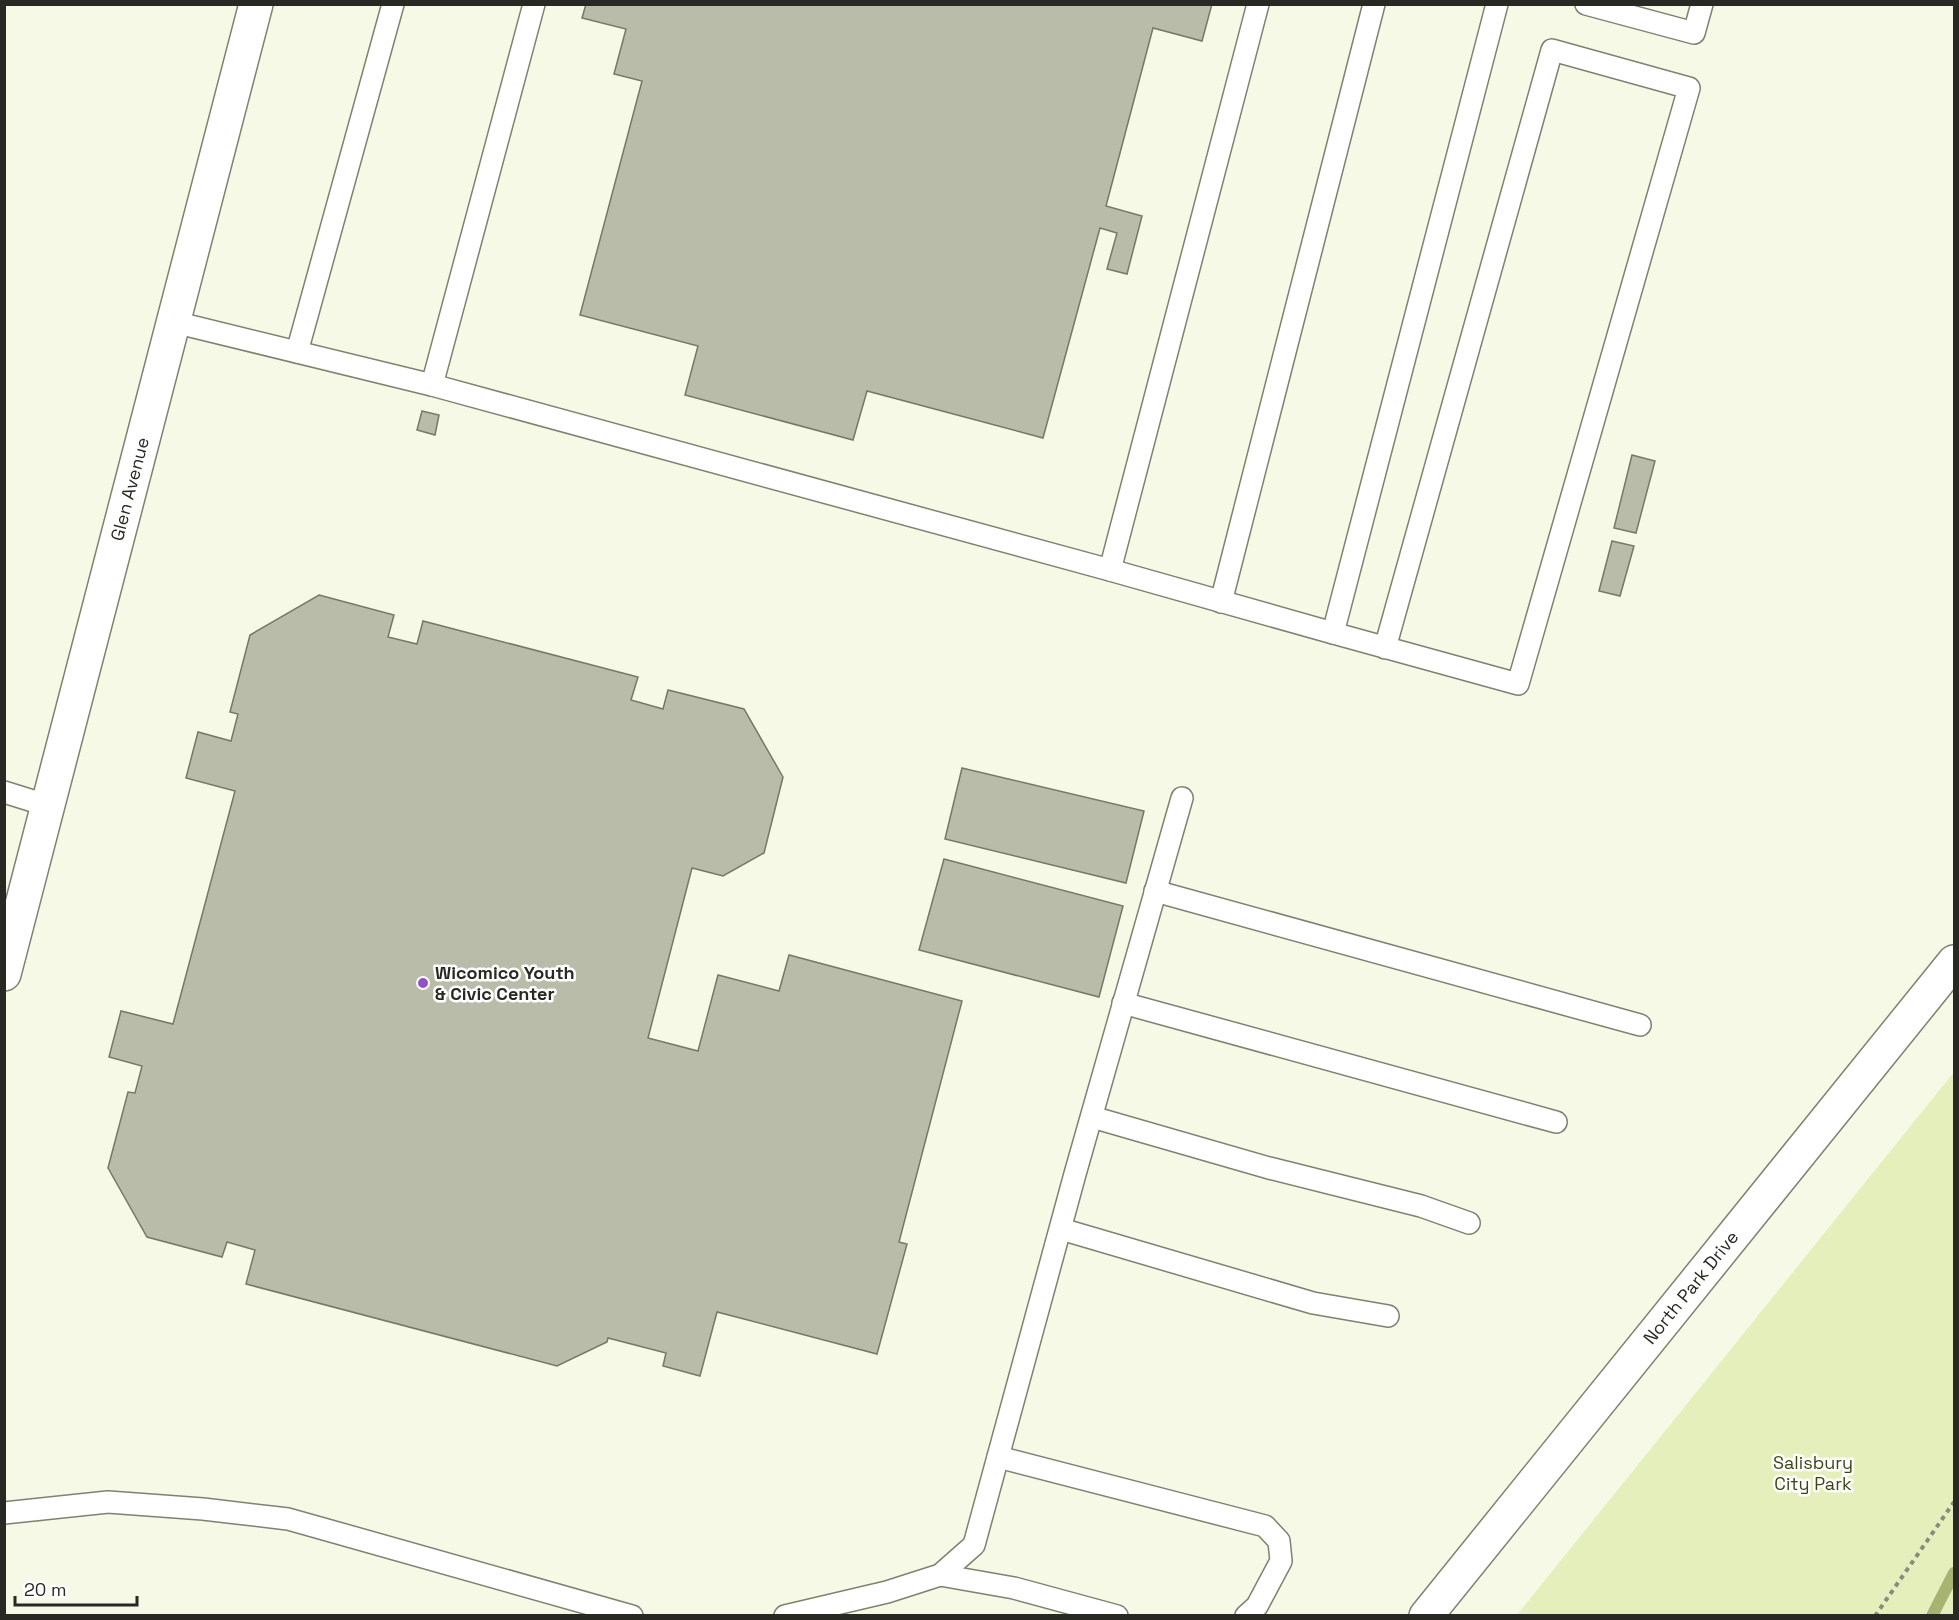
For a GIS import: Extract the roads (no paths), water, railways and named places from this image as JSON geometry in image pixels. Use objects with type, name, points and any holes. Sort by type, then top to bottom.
[{"type":"street","name":"Glen Avenue","points":[[4,974],[256,4]]},
{"type":"street","name":"North Park Drive","points":[[1426,1616],[1954,962]]},
{"type":"lane","points":[[297,352],[393,4]]},
{"type":"lane","points":[[432,385],[534,4]]},
{"type":"lane","points":[[1110,570],[1258,4]]},
{"type":"lane","points":[[1221,602],[1374,4]]},
{"type":"lane","points":[[1333,633],[1497,4]]},
{"type":"lane","points":[[1586,4],[1694,33],[1702,4]]},
{"type":"lane","points":[[174,322],[432,385],[1110,570],[1385,648],[1518,684],[1689,88],[1552,50],[1385,648]]},
{"type":"lane","points":[[4,792],[49,806]]},
{"type":"lane","points":[[786,1616],[887,1592],[940,1575],[974,1545],[1182,798]]},
{"type":"lane","points":[[1155,891],[1640,1025]]},
{"type":"lane","points":[[1123,1004],[1556,1122]]},
{"type":"lane","points":[[1092,1117],[1269,1168],[1421,1206],[1469,1223]]},
{"type":"lane","points":[[1061,1229],[1313,1303],[1388,1316]]},
{"type":"lane","points":[[998,1457],[1265,1526],[1279,1541],[1281,1561],[1257,1606],[1245,1616]]},
{"type":"lane","points":[[4,1513],[108,1502],[203,1509],[288,1519],[633,1616]]},
{"type":"lane","points":[[940,1575],[1014,1588],[1117,1616]]},
{"type":"waterway","points":[[1932,1616],[1954,1573]]},
{"type":"place","name":"Wicomico Youth & Civic Center","points":[[423,983]]},
{"type":"park label","name":"Salisbury City Park","points":[[1813,1473]]}]
